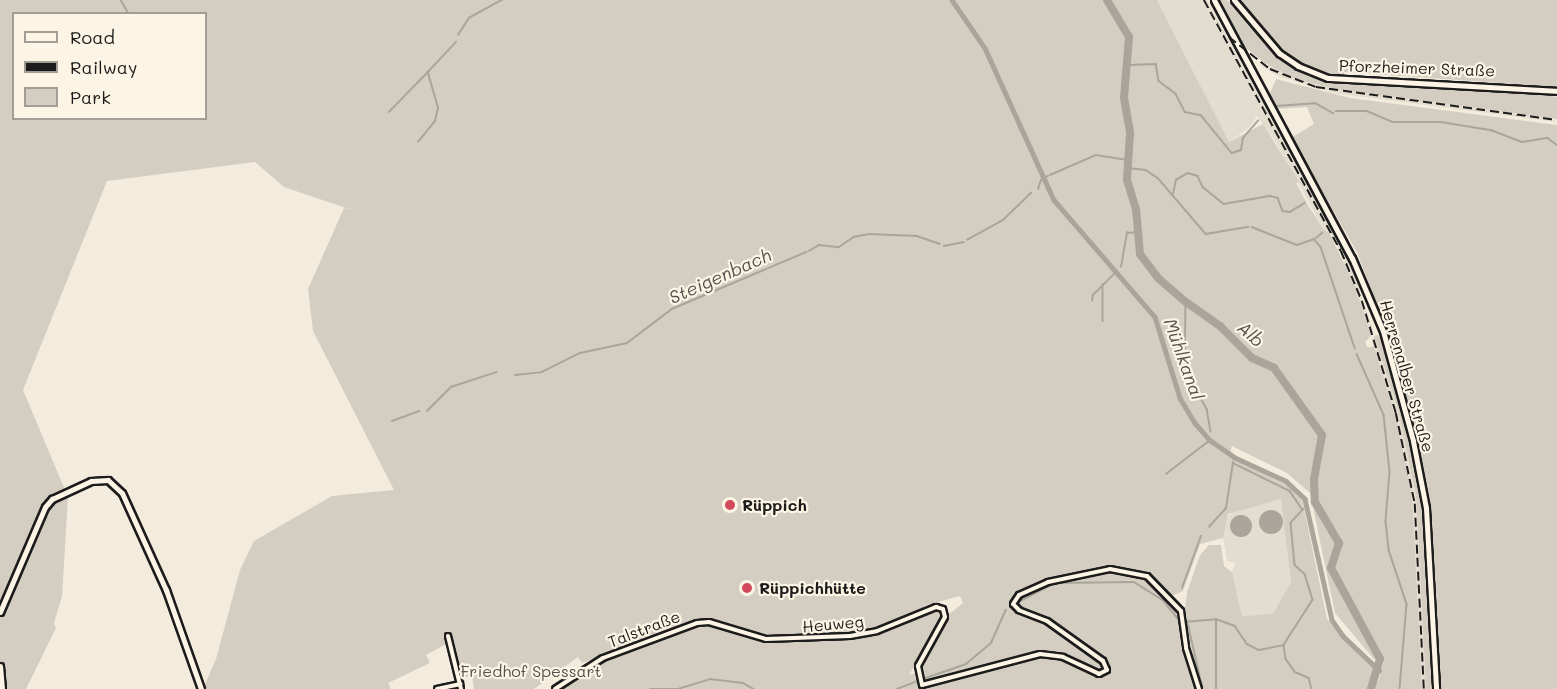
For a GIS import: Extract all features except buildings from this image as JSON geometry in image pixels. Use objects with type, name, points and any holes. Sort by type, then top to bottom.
[{"type":"main road","name":"Herrenalber Straße","points":[[1214,0],[1352,258],[1383,331],[1425,499],[1436,689]]},
{"type":"main road","name":"Pforzheimer Straße","points":[[1234,0],[1279,53],[1298,66],[1328,78],[1557,91]]},
{"type":"main road","points":[[0,612],[45,507],[83,485],[108,480],[122,493],[166,590],[201,689]]},
{"type":"main road","points":[[0,666],[2,689]]},
{"type":"street","name":"Heuweg","points":[[715,624],[766,639],[807,639],[877,631],[936,607],[945,614],[920,662],[919,680],[929,686],[995,663],[1040,654],[1063,657],[1099,674],[1105,673],[1104,661],[1047,621],[1018,610],[1013,604],[1019,595],[1063,578],[1110,569],[1139,572],[1173,601],[1183,617],[1198,689]]},
{"type":"street","name":"Talstraße","points":[[555,689],[603,658],[647,639],[697,623],[715,624]]},
{"type":"street","points":[[437,689],[460,686],[448,636]]},
{"type":"shaded area","points":[[1157,0],[1207,0],[1352,268],[1374,333],[1371,336],[1339,250],[1330,232],[1324,230],[1277,144],[1257,116],[1249,128],[1229,142]]},
{"type":"shaded area","points":[[1263,62],[1295,79],[1334,89],[1548,118],[1557,122],[1333,93],[1278,76],[1261,66]]},
{"type":"shaded area","points":[[1374,336],[1398,409],[1416,496],[1426,689],[1422,689],[1412,493],[1397,422],[1371,339]]},
{"type":"shaded area","points":[[1282,499],[1291,582],[1274,614],[1242,616],[1232,572],[1235,563],[1227,561],[1223,538],[1224,520],[1235,510]]},
{"type":"shaded area","points":[[1271,510],[1279,514],[1283,522],[1279,530],[1271,534],[1263,530],[1259,522],[1263,514]]},
{"type":"shaded area","points":[[1241,515],[1249,518],[1252,526],[1249,534],[1241,537],[1233,534],[1230,526],[1233,518]]},
{"type":"green space","name":"Friedhof Spessart","points":[[0,0],[1157,0],[1229,142],[1263,124],[1299,182],[1296,183],[1308,205],[1324,230],[1329,232],[1355,287],[1371,336],[1365,342],[1367,347],[1374,347],[1397,422],[1412,493],[1422,689],[1201,689],[1184,618],[1187,592],[1200,555],[1209,545],[1221,545],[1224,566],[1232,572],[1242,616],[1273,614],[1291,582],[1281,499],[1228,514],[1223,538],[1200,544],[1183,591],[1172,596],[1195,689],[560,689],[600,662],[693,620],[582,663],[578,657],[534,689],[474,689],[472,676],[462,678],[449,633],[446,635],[448,643],[426,655],[430,663],[388,683],[391,689],[203,689],[216,659],[240,570],[254,541],[332,496],[394,490],[313,331],[308,289],[344,208],[352,210],[284,187],[255,162],[107,181],[23,390],[68,497],[62,596],[54,623],[56,628],[26,689],[0,689]],"holes":[[[1232,446],[1287,473],[1310,493],[1335,613],[1374,659],[1384,661],[1378,682],[1375,669],[1327,619],[1302,499],[1289,486],[1229,456]],[[960,596],[963,603],[948,615],[920,672],[909,675],[943,619],[941,610],[928,611],[923,606]]]},
{"type":"green space","points":[[1220,0],[1227,0],[1281,60],[1308,76],[1339,84],[1537,94],[1557,97],[1557,119],[1334,89],[1295,79],[1263,62],[1245,47]]},
{"type":"green space","points":[[1241,0],[1557,0],[1557,87],[1344,72],[1344,77],[1319,72],[1293,59],[1272,41]]},
{"type":"green space","points":[[1276,79],[1350,98],[1557,125],[1557,689],[1440,689],[1430,506],[1386,330],[1357,252],[1291,138],[1314,124],[1307,107],[1276,109],[1269,96]]},
{"type":"green space","points":[[1374,336],[1382,338],[1421,495],[1434,689],[1426,689],[1416,496],[1398,409]]},
{"type":"waterway","points":[[121,0],[128,12]]},
{"type":"waterway","points":[[458,35],[469,18],[502,0]]},
{"type":"waterway","name":"Mühlkanal","points":[[952,0],[985,48],[1054,200],[1155,317],[1180,398],[1195,423],[1210,440],[1234,457],[1286,481],[1305,499],[1332,620],[1343,636],[1379,670]]},
{"type":"waterway","name":"Alb","points":[[1107,0],[1129,37],[1124,98],[1130,133],[1127,180],[1136,209],[1140,254],[1158,278],[1186,302],[1220,326],[1252,358],[1274,368],[1322,435],[1314,479],[1315,502],[1339,543],[1331,568],[1380,659],[1371,689]]},
{"type":"waterway","points":[[418,142],[435,121],[438,108],[428,72],[456,42]]},
{"type":"waterway","points":[[1129,65],[1156,64],[1159,81],[1176,94],[1185,112],[1201,115],[1232,153],[1241,150],[1243,138],[1258,121]]},
{"type":"waterway","points":[[389,112],[428,72]]},
{"type":"waterway","points":[[1276,106],[1315,103],[1333,113]]},
{"type":"waterway","points":[[1336,111],[1367,111],[1393,122],[1441,122],[1491,130],[1522,142],[1548,138],[1557,145]]},
{"type":"waterway","points":[[1050,175],[1096,155],[1128,160]]},
{"type":"waterway","points":[[1127,168],[1146,170],[1158,178],[1206,234],[1248,227]]},
{"type":"waterway","points":[[1173,194],[1176,180],[1188,173],[1198,176],[1203,187],[1224,204],[1270,196],[1278,198],[1283,211],[1290,212],[1305,203]]},
{"type":"waterway","points":[[1038,189],[1041,180],[1048,176]]},
{"type":"waterway","name":"Steigenbach","points":[[967,240],[1003,220],[1031,193]]},
{"type":"waterway","points":[[1252,227],[1297,245],[1314,239],[1321,247],[1355,348]]},
{"type":"waterway","points":[[1121,267],[1127,233],[1138,232]]},
{"type":"waterway","points":[[1316,238],[1322,233]]},
{"type":"waterway","name":"Steigenbach","points":[[809,251],[819,245],[839,247],[854,237],[869,234],[917,236],[940,244]]},
{"type":"waterway","name":"Steigenbach","points":[[944,246],[964,242]]},
{"type":"waterway","name":"Steigenbach","points":[[515,375],[542,372],[580,353],[627,343],[672,309],[806,252]]},
{"type":"waterway","points":[[1092,301],[1093,295],[1115,273]]},
{"type":"waterway","points":[[1103,284],[1103,321]]},
{"type":"waterway","points":[[1186,302],[1185,370],[1207,409],[1211,432]]},
{"type":"waterway","points":[[1357,354],[1384,415],[1390,472],[1386,521],[1389,550],[1407,604],[1400,689]]},
{"type":"waterway","name":"Steigenbach","points":[[427,411],[451,387],[497,372]]},
{"type":"waterway","name":"Steigenbach","points":[[392,421],[419,411]]},
{"type":"waterway","points":[[1166,474],[1209,441]]},
{"type":"waterway","points":[[1209,527],[1226,508],[1233,463],[1290,491],[1302,509]]},
{"type":"waterway","points":[[1304,509],[1291,523],[1295,565],[1305,574],[1313,600],[1284,645],[1286,659],[1295,672],[1309,678],[1312,689]]},
{"type":"waterway","points":[[1182,588],[1201,536]]},
{"type":"waterway","points":[[1017,603],[1055,583],[1134,582],[1163,600],[1180,621]]},
{"type":"waterway","points":[[923,679],[966,664],[991,643],[1006,610]]},
{"type":"waterway","points":[[1184,622],[1216,619],[1235,626],[1247,644],[1259,650],[1284,645]]},
{"type":"waterway","points":[[1216,621],[1216,689]]},
{"type":"waterway","points":[[1188,623],[1203,689]]},
{"type":"waterway","points":[[678,689],[710,679],[743,683],[754,689]]},
{"type":"waterway","points":[[897,689],[918,681]]},
{"type":"waterway","points":[[650,689],[677,689]]},
{"type":"railway","points":[[1204,0],[1341,251],[1362,301],[1396,413],[1415,504],[1424,689]]},
{"type":"railway","points":[[1229,37],[1270,69],[1316,87],[1557,120]]},
{"type":"place","name":"Rüppich","points":[[730,505]]},
{"type":"place","name":"Rüppichhütte","points":[[747,588]]}]
